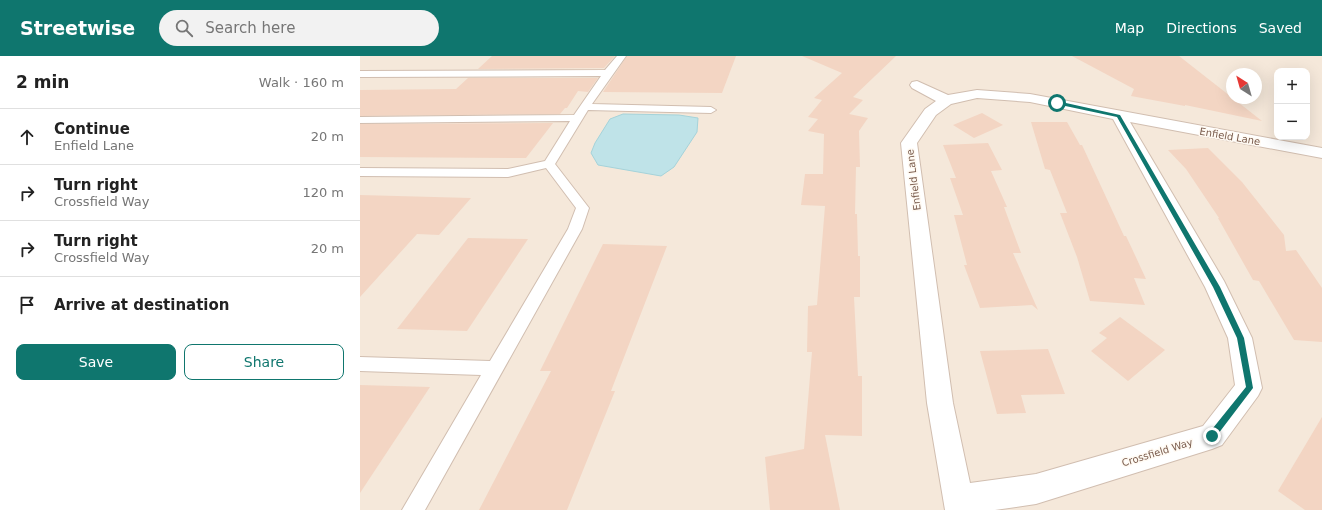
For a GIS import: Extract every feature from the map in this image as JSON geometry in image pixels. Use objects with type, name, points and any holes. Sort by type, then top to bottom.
[{"type":"street","points":[[917,85],[946,100]]},
{"type":"street","name":"Enfield Lane","points":[[959,505],[940,403],[909,143],[930,112],[946,100],[977,94],[1003,95],[1057,103],[1119,116],[1322,153]]},
{"type":"street","name":"Crossfield Way","points":[[959,505],[1036,489],[1212,436],[1250,388],[1240,338],[1216,287],[1119,116]]},
{"type":"lane","points":[[360,172],[508,172],[549,164],[581,112],[608,73],[622,56]]},
{"type":"lane","points":[[360,74],[608,73]]},
{"type":"lane","points":[[360,120],[581,112],[710,110]]},
{"type":"lane","points":[[413,510],[575,229],[583,208],[549,164]]},
{"type":"lane","points":[[360,364],[495,368]]},
{"type":"shaded area","points":[[360,56],[1322,56],[1322,510],[360,510]]},
{"type":"water","points":[[623,114],[679,115],[698,118],[697,132],[674,167],[661,176],[598,165],[591,153],[595,143],[610,119]]},
{"type":"building","points":[[492,56],[615,56],[604,68],[478,69]]},
{"type":"building","points":[[627,56],[736,56],[722,93],[603,92]]},
{"type":"building","points":[[802,56],[896,56],[853,97],[863,100],[849,114],[868,118],[859,131],[860,167],[856,167],[855,214],[857,214],[858,256],[860,256],[860,297],[854,297],[858,376],[862,376],[862,436],[825,435],[840,510],[770,510],[765,457],[804,449],[812,352],[807,352],[808,306],[817,305],[825,206],[801,205],[805,174],[823,174],[824,134],[808,131],[818,119],[808,117],[822,100],[814,98],[842,73]]},
{"type":"building","points":[[1072,56],[1179,56],[1226,93],[1226,104],[1240,104],[1262,121],[1185,105],[1131,96],[1134,89]]},
{"type":"building","points":[[468,78],[598,78],[588,92],[578,91],[567,108],[565,108],[560,114],[360,116],[360,90],[456,89]]},
{"type":"building","points":[[982,113],[1003,125],[974,138],[953,125]]},
{"type":"building","points":[[1031,122],[1067,122],[1080,145],[1082,145],[1124,236],[1126,236],[1146,279],[1134,278],[1145,305],[1090,301],[1077,257],[1060,213],[1067,213],[1050,170],[1045,169]]},
{"type":"building","points":[[553,123],[526,158],[360,157],[360,124]]},
{"type":"building","points":[[988,143],[1002,170],[991,171],[1007,207],[1004,207],[1021,253],[1013,253],[1038,310],[1032,305],[980,308],[964,265],[967,265],[954,215],[963,215],[950,178],[956,178],[943,145]]},
{"type":"building","points":[[1208,148],[1242,182],[1284,235],[1286,251],[1296,250],[1322,288],[1322,342],[1294,340],[1259,281],[1253,280],[1219,218],[1186,169],[1168,150]]},
{"type":"building","points":[[360,195],[471,198],[439,235],[417,234],[360,297]]},
{"type":"building","points":[[468,238],[528,239],[467,331],[397,329]]},
{"type":"building","points":[[603,244],[667,246],[611,391],[615,391],[567,510],[479,510],[551,371],[540,371]]},
{"type":"building","points":[[1120,317],[1165,350],[1128,381],[1091,351],[1107,338],[1099,333]]},
{"type":"building","points":[[1048,349],[1065,394],[1021,395],[1026,413],[997,414],[980,351]]},
{"type":"building","points":[[360,385],[430,387],[360,493]]},
{"type":"building","points":[[1322,417],[1322,510],[1305,510],[1278,491]]},
{"type":"route","points":[[1057,103],[1119,116],[1216,287],[1240,338],[1250,388],[1212,436]]}]
